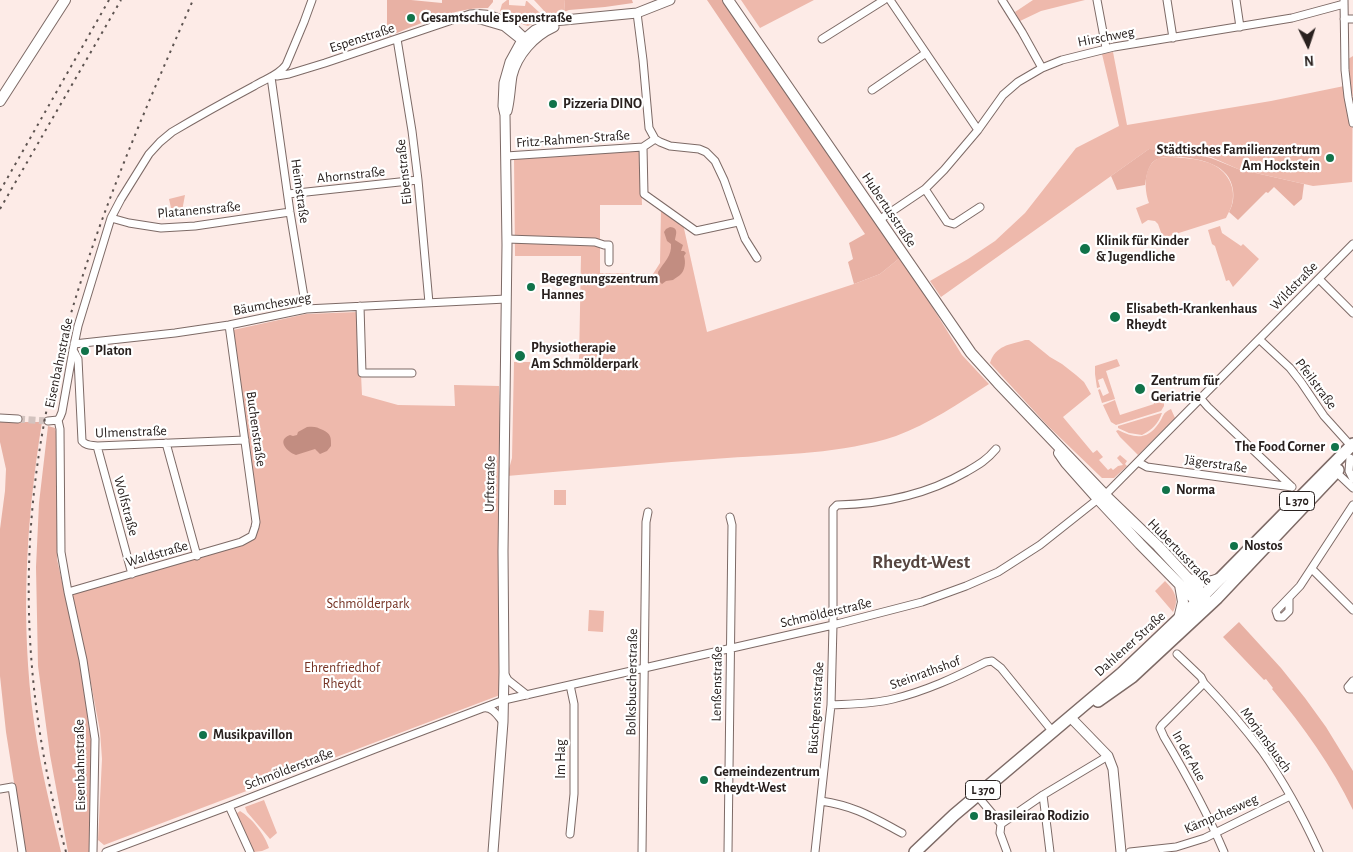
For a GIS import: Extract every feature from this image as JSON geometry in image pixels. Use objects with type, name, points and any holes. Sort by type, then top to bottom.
[{"type":"main road","points":[[1,98],[65,0]]},
{"type":"main road","name":"Hubertusstraße","points":[[728,0],[964,344],[1039,426],[1066,464],[1158,546],[1184,582],[1203,601]]},
{"type":"main road","name":"Dahlener Straße","points":[[926,852],[949,826],[980,799],[1090,707],[1132,677],[1203,601],[1352,451]]},
{"type":"main road","name":"Dahlener Straße","points":[[914,852],[954,815],[1122,673],[1179,619],[1203,601],[1222,578],[1333,470]]},
{"type":"main road","points":[[1179,619],[1183,602],[1184,582],[1206,583],[1222,578]]},
{"type":"street","name":"Eisenbahnstraße","points":[[93,852],[95,739],[84,660],[61,552],[60,429],[58,420],[62,412],[73,347],[111,218],[115,208],[149,154],[172,132],[279,73],[286,65],[312,0]]},
{"type":"street","name":"Urftstraße","points":[[492,852],[504,700],[503,551],[507,239],[505,115],[509,105],[513,73],[524,52],[525,42],[541,26],[554,20],[637,13],[670,0]]},
{"type":"street","points":[[822,38],[884,0]]},
{"type":"street","points":[[890,0],[978,130]]},
{"type":"street","points":[[1002,0],[1042,68]]},
{"type":"street","points":[[1096,0],[1106,48]]},
{"type":"street","points":[[1167,0],[1173,38]]},
{"type":"street","points":[[1236,0],[1240,27]]},
{"type":"street","name":"Hirschweg","points":[[879,220],[925,189],[978,130],[1003,95],[1018,82],[1042,68],[1062,60],[1106,48],[1292,18],[1344,2]]},
{"type":"street","points":[[1344,2],[1345,70],[1353,123]]},
{"type":"street","name":"Fritz-Rahmen-Straße","points":[[506,156],[642,147],[655,139],[648,122],[637,13]]},
{"type":"street","name":"Espenstraße","points":[[272,77],[325,63],[470,14],[490,14],[500,18],[525,42]]},
{"type":"street","points":[[1344,19],[1353,19]]},
{"type":"street","name":"Eibenstraße","points":[[397,39],[418,180],[429,303]]},
{"type":"street","points":[[872,90],[926,53]]},
{"type":"street","name":"Heimstraße","points":[[272,77],[290,212],[306,309]]},
{"type":"street","points":[[655,139],[670,146],[706,152],[715,161],[724,180],[745,239],[757,258]]},
{"type":"street","name":"Fritz-Rahmen-Straße","points":[[642,147],[644,194],[696,231],[738,222]]},
{"type":"street","name":"Ahornstraße","points":[[288,194],[418,180]]},
{"type":"street","points":[[925,189],[947,222],[954,224],[980,207]]},
{"type":"street","name":"Platanenstraße","points":[[111,218],[129,224],[161,228],[195,226],[290,212]]},
{"type":"street","points":[[507,239],[609,244],[609,262]]},
{"type":"street","name":"Wildstraße","points":[[1102,497],[1202,399],[1353,244]]},
{"type":"street","points":[[1319,279],[1353,313]]},
{"type":"street","name":"Bäumchesweg","points":[[73,347],[229,324],[306,309],[506,299]]},
{"type":"street","points":[[360,306],[362,373],[412,372]]},
{"type":"street","name":"Buchenstraße","points":[[229,324],[256,522],[252,536]]},
{"type":"street","name":"Pfeilstraße","points":[[1260,340],[1290,368],[1352,451]]},
{"type":"street","name":"Ulmenstraße","points":[[73,347],[78,359],[82,441],[88,445],[245,440]]},
{"type":"street","name":"Jägerstraße","points":[[1138,462],[1147,468],[1292,487],[1208,407],[1202,399]]},
{"type":"street","points":[[0,418],[18,418]]},
{"type":"street","points":[[48,421],[58,420]]},
{"type":"street","points":[[166,443],[197,556]]},
{"type":"street","name":"Wolfstraße","points":[[97,446],[132,574]]},
{"type":"street","name":"Büschgensstraße","points":[[815,852],[831,705],[833,625],[832,509],[837,505],[861,505],[888,501],[941,485],[989,457],[996,449]]},
{"type":"street","points":[[1352,451],[1349,471],[1353,479]]},
{"type":"street","points":[[1333,470],[1353,488]]},
{"type":"street","name":"Schmölderstraße","points":[[106,852],[504,700],[833,625],[922,602],[998,572],[1040,546],[1102,497]]},
{"type":"street","points":[[1290,598],[1312,569],[1353,505]]},
{"type":"street","name":"Bolksbuscherstraße","points":[[642,852],[646,522],[648,512]]},
{"type":"street","name":"Lenßenstraße","points":[[728,852],[732,525],[730,517]]},
{"type":"street","name":"Waldstraße","points":[[68,592],[197,556],[241,542],[252,536]]},
{"type":"street","points":[[1312,569],[1353,610]]},
{"type":"street","name":"Morjansbusch","points":[[1177,654],[1201,677],[1204,683],[1262,751],[1290,796],[1319,852]]},
{"type":"street","name":"Steinrathshof","points":[[831,705],[861,704],[891,699],[950,681],[986,662],[992,661],[1001,668],[1053,732]]},
{"type":"street","points":[[504,672],[508,680],[527,695]]},
{"type":"street","points":[[1353,682],[1348,687],[1353,689]]},
{"type":"street","name":"In der Aue","points":[[1204,683],[1160,728],[1216,833],[1224,852]]},
{"type":"street","name":"Im Hag","points":[[570,685],[574,704],[574,794],[570,834]]},
{"type":"street","points":[[480,708],[487,707],[492,710],[503,722]]},
{"type":"street","points":[[1074,721],[1108,756],[1113,768],[1121,852]]},
{"type":"street","points":[[1001,824],[1043,795],[1108,756]]},
{"type":"street","points":[[0,790],[12,787],[22,852]]},
{"type":"street","points":[[1043,795],[1050,852]]},
{"type":"street","name":"Kämpchesweg","points":[[1130,852],[1176,847],[1216,833],[1290,796]]},
{"type":"street","points":[[980,799],[1001,824],[1000,833],[1007,852]]},
{"type":"street","points":[[821,801],[857,809],[902,833]]},
{"type":"street","points":[[229,806],[250,852]]},
{"type":"green space","points":[[509,0],[509,5],[525,6],[527,1],[540,13],[542,19],[528,26],[524,25],[500,11],[502,4]]},
{"type":"green space","points":[[534,0],[565,0],[564,12],[550,15]]},
{"type":"green space","points":[[741,0],[814,0],[760,28]]},
{"type":"green space","points":[[1033,0],[1085,0],[1041,11],[1020,21],[1015,12]]},
{"type":"green space","points":[[1113,52],[1127,125],[1271,101],[1349,85],[1348,59],[1353,56],[1352,182],[1313,186],[1238,169],[1211,157],[1177,149],[1149,149],[941,297],[930,281],[995,241],[1025,213],[1076,148],[1119,126],[1102,54]]},
{"type":"green space","points":[[640,149],[642,205],[600,205],[600,273],[653,274],[660,263],[661,208],[683,224],[707,332],[880,274],[901,257],[962,355],[989,384],[944,413],[908,431],[876,442],[834,450],[507,476],[512,458],[514,362],[579,362],[581,256],[515,256],[514,158]]},
{"type":"green space","points":[[1159,158],[1189,158],[1212,164],[1228,177],[1233,190],[1233,197],[1232,206],[1226,218],[1163,238],[1155,221],[1148,220],[1142,224],[1136,208],[1149,203],[1146,191],[1147,172],[1154,161]]},
{"type":"green space","points":[[185,195],[182,211],[171,208],[169,199]]},
{"type":"green space","points":[[1220,226],[1222,233],[1241,246],[1243,244],[1259,259],[1233,287],[1229,280],[1226,281],[1208,230]]},
{"type":"green space","name":"Schmölderpark","points":[[358,312],[362,395],[398,405],[455,406],[454,385],[499,386],[501,466],[500,695],[104,845],[98,840],[102,759],[100,731],[82,637],[71,593],[255,537],[259,521],[233,330],[306,314]]},
{"type":"green space","points":[[1029,340],[1084,382],[1091,394],[1063,417],[1093,453],[1097,450],[1103,457],[1099,460],[1108,470],[1111,468],[1113,470],[1123,465],[1117,458],[1120,455],[1127,461],[1125,464],[1127,466],[1114,478],[1102,478],[1047,425],[990,363],[999,349]]},
{"type":"green space","points":[[1117,359],[1120,366],[1106,371],[1115,399],[1102,403],[1098,390],[1100,389],[1103,396],[1109,393],[1103,378],[1098,380],[1100,387],[1097,388],[1095,366]]},
{"type":"green space","points":[[1164,398],[1164,406],[1161,411],[1116,425],[1111,422],[1103,405],[1115,400],[1120,415],[1154,404],[1153,400]]},
{"type":"green space","points":[[1171,409],[1175,418],[1138,455],[1116,431],[1135,436],[1150,433],[1165,413]]},
{"type":"green space","points":[[1162,413],[1154,426],[1142,435],[1129,433],[1118,428],[1118,426]]},
{"type":"green space","points":[[554,490],[566,490],[566,505],[554,505]]},
{"type":"green space","points":[[1165,581],[1175,595],[1176,603],[1173,612],[1155,591]]},
{"type":"green space","points":[[589,610],[604,611],[603,632],[588,631]]},
{"type":"green space","points":[[264,800],[277,833],[270,839],[247,812],[245,807]]},
{"type":"green space","points":[[240,811],[258,827],[269,848],[254,852],[236,814]]},
{"type":"shaded area","points":[[387,0],[442,3],[442,0],[493,0],[493,2],[488,8],[462,10],[423,22],[387,37]]},
{"type":"shaded area","points":[[565,0],[632,0],[633,3],[564,12]]},
{"type":"shaded area","points":[[707,0],[725,0],[901,257],[880,274],[854,284],[848,262],[853,259],[849,243],[865,234]]},
{"type":"shaded area","points":[[1149,149],[1176,150],[1211,158],[1238,169],[1304,184],[1302,199],[1294,206],[1274,187],[1268,193],[1266,192],[1238,220],[1229,212],[1233,193],[1231,181],[1227,175],[1214,165],[1198,159],[1181,157],[1166,157],[1155,160],[1149,168],[1145,185],[1117,190],[1111,176]]},
{"type":"shaded area","points":[[670,227],[676,230],[675,240],[683,245],[681,251],[686,253],[684,256],[685,266],[679,276],[662,284],[659,281],[658,272],[670,252],[671,244],[667,241],[664,232]]},
{"type":"shaded area","points":[[0,422],[42,422],[36,459],[29,534],[26,609],[27,647],[36,738],[61,852],[25,852],[6,732],[0,676],[0,529],[6,469],[0,442]]},
{"type":"shaded area","points":[[48,426],[55,428],[57,435],[57,559],[80,664],[91,741],[90,852],[68,852],[50,755],[38,666],[36,567],[39,503]]},
{"type":"shaded area","points":[[307,427],[317,427],[329,434],[331,446],[327,451],[320,454],[315,449],[296,455],[286,449],[283,443],[286,437],[297,435],[298,432]]},
{"type":"shaded area","points":[[1239,622],[1281,668],[1305,698],[1326,727],[1353,771],[1353,810],[1326,762],[1295,717],[1266,679],[1264,680],[1223,637]]},
{"type":"tunnel","points":[[18,419],[48,421]]},
{"type":"railway","points":[[0,191],[109,0]]},
{"type":"railway","points":[[0,209],[121,0]]},
{"type":"railway","points":[[66,852],[52,797],[34,688],[30,634],[29,579],[31,524],[37,469],[46,413],[58,360],[90,255],[128,152],[193,0]]},
{"type":"place","name":"Gesamtschule Espenstraße","points":[[411,18]]},
{"type":"place","name":"Pizzeria DINO","points":[[553,104]]},
{"type":"place","name":"Städtisches Familienzentrum Am Hockstein","points":[[1330,158]]},
{"type":"place","name":"Klinik für Kinder & Jugendliche","points":[[1085,249]]},
{"type":"place","name":"Begegnungszentrum Hannes","points":[[531,287]]},
{"type":"place","name":"Elisabeth-Krankenhaus Rheydt","points":[[1115,317]]},
{"type":"place","name":"Platon","points":[[85,351]]},
{"type":"place","name":"Physiotherapie Am Schmölderpark","points":[[520,356]]},
{"type":"place","name":"Zentrum für Geriatrie","points":[[1140,389]]},
{"type":"place","name":"The Food Corner","points":[[1335,447]]},
{"type":"place","name":"Norma","points":[[1166,490]]},
{"type":"place","name":"Nostos","points":[[1234,546]]},
{"type":"place","name":"Musikpavillon","points":[[203,735]]},
{"type":"place","name":"Gemeindezentrum Rheydt-West","points":[[704,780]]},
{"type":"place","name":"Brasileirao Rodizio","points":[[974,816]]},
{"type":"district","name":"Rheydt-West","points":[[921,562]]},
{"type":"park label","name":"Ehrenfriedhof Rheydt","points":[[342,676]]}]
